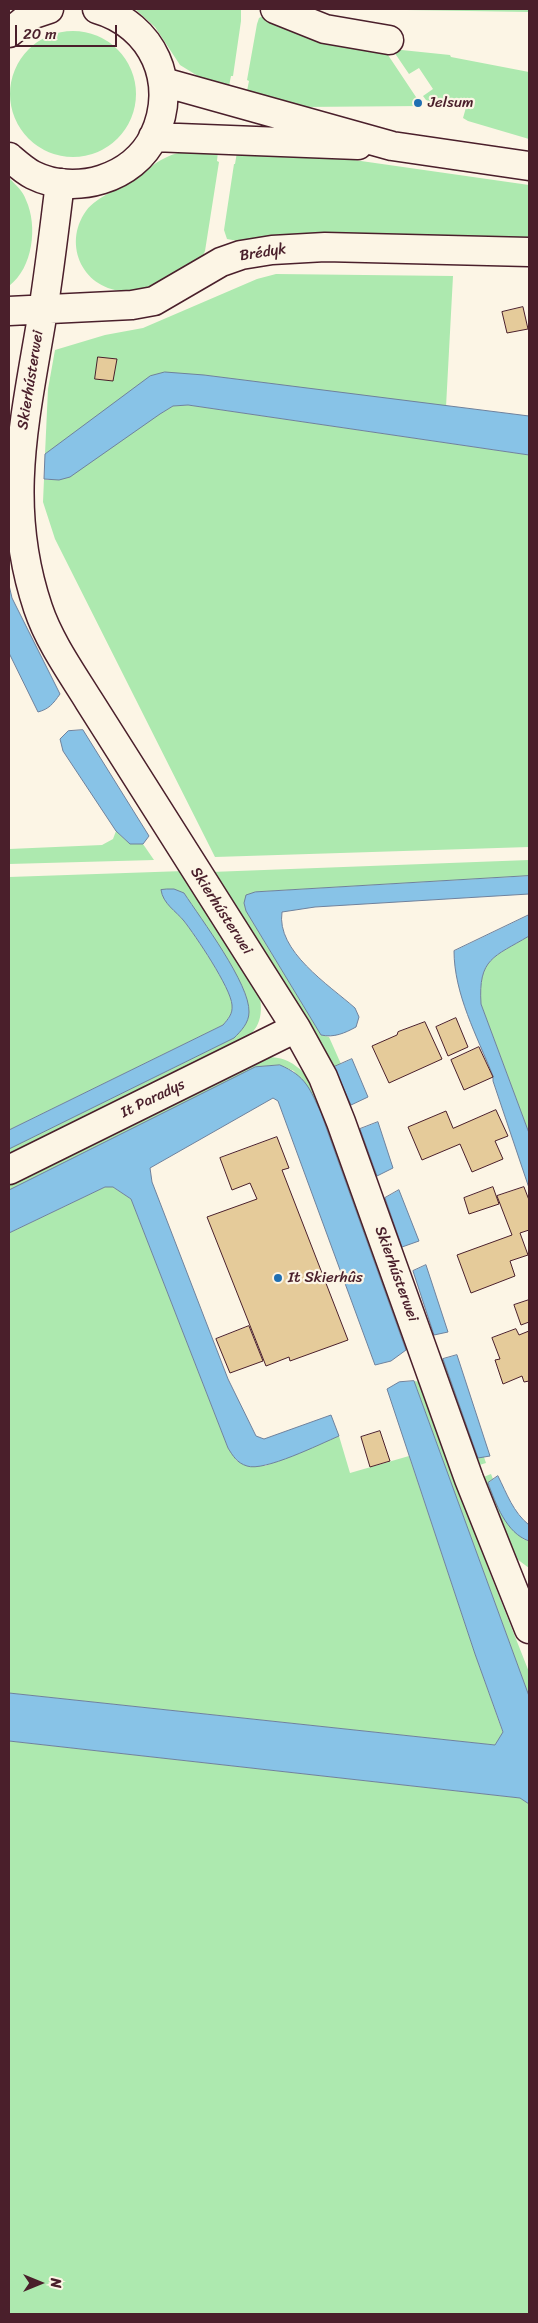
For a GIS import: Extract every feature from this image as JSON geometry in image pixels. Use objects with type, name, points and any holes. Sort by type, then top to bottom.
[{"type":"street","points":[[9,33],[31,15],[49,9]]},
{"type":"street","points":[[9,157],[33,175],[60,183],[87,184],[123,170],[140,155],[153,137],[161,117],[162,82],[156,58],[145,40],[131,24],[110,13],[97,9]]},
{"type":"street","points":[[276,9],[325,29],[389,40]]},
{"type":"street","points":[[162,82],[392,146],[529,166]]},
{"type":"street","points":[[153,137],[313,145],[392,146]]},
{"type":"street","name":"Skierhústerwei","points":[[60,183],[43,308],[22,438],[19,485],[21,530],[25,555],[39,610],[60,655],[296,1028],[322,1077],[342,1122],[469,1479],[523,1597],[529,1629]]},
{"type":"street","name":"Brédyk","points":[[9,310],[132,305],[154,301],[221,262],[241,255],[272,250],[325,247],[529,252]]},
{"type":"street","name":"It Paradys","points":[[9,1170],[296,1028]]},
{"type":"green space","points":[[135,9],[241,9],[233,76],[231,76],[229,86],[201,78],[180,65],[155,27]]},
{"type":"green space","points":[[345,9],[529,9],[529,12]]},
{"type":"green space","points":[[263,16],[384,49],[422,106],[301,107],[247,91],[249,81],[247,80],[257,24],[259,18]]},
{"type":"green space","points":[[73,31],[97,36],[108,41],[118,49],[126,59],[131,70],[136,94],[131,118],[126,129],[118,139],[108,147],[97,152],[73,157],[49,152],[38,147],[28,139],[20,129],[15,118],[10,94],[15,70],[20,59],[28,49],[38,41],[49,36]]},
{"type":"green space","points":[[392,49],[450,55],[451,57],[529,72],[529,139],[468,121],[463,118],[467,104],[452,100],[450,108],[426,100],[423,96],[433,89],[419,68],[409,74]]},
{"type":"green space","points":[[187,151],[218,151],[217,161],[219,162],[205,251],[202,258],[149,289],[129,293],[129,291],[113,290],[100,284],[89,276],[77,252],[76,239],[79,225],[86,211],[103,196],[131,182],[161,160]]},
{"type":"green space","points":[[249,151],[347,159],[529,185],[529,239],[243,242],[227,239],[224,230],[237,152]]},
{"type":"green space","points":[[9,178],[25,197],[30,210],[32,234],[28,258],[17,278],[9,286]]},
{"type":"green space","points":[[276,274],[453,276],[446,407],[204,375],[78,431],[45,454],[48,389],[55,350],[105,335],[143,328],[257,279]]},
{"type":"green space","points":[[188,405],[529,455],[529,847],[215,857],[55,539],[43,502],[44,479],[48,480],[173,406]]},
{"type":"green space","points":[[116,831],[130,844],[143,844],[154,860],[9,864],[9,849],[102,845],[113,839]]},
{"type":"green space","points":[[529,860],[529,876],[255,892],[244,903],[246,911],[321,1035],[329,1037],[341,1064],[334,1067],[351,1105],[345,1105],[211,872]]},
{"type":"green space","points":[[184,871],[260,997],[261,1014],[256,1027],[235,1048],[9,1163],[9,1149],[234,1038],[246,996],[229,962],[184,893],[162,890],[167,903],[184,921],[196,938],[226,987],[232,1005],[232,1011],[228,1018],[223,1025],[9,1130],[9,877]]},
{"type":"green space","points":[[529,936],[529,1133],[481,1004],[481,989],[482,977],[491,961],[506,949]]},
{"type":"green space","points":[[264,1057],[288,1061],[308,1076],[410,1349],[406,1350],[321,1113],[294,1071],[280,1065],[255,1067],[9,1190],[9,1179]]},
{"type":"green space","points":[[105,1187],[113,1187],[131,1199],[228,1448],[237,1461],[265,1466],[339,1436],[350,1473],[409,1456],[503,1733],[495,1745],[9,1693],[9,1233]]},
{"type":"green space","points":[[443,1359],[478,1457],[484,1457],[486,1463],[476,1466],[438,1361]]},
{"type":"green space","points":[[414,1381],[421,1382],[488,1568],[529,1672],[529,1696]]},
{"type":"green space","points":[[491,1474],[493,1479],[488,1483],[523,1539],[529,1541],[529,1568],[513,1556],[481,1478]]},
{"type":"green space","points":[[9,1741],[520,1798],[529,1804],[529,2314],[9,2314]]},
{"type":"water","points":[[165,372],[204,375],[529,416],[529,455],[188,405],[173,406],[70,477],[59,480],[44,479],[45,454],[150,376]]},
{"type":"water","points":[[9,585],[12,598],[60,694],[50,706],[38,712],[9,653]]},
{"type":"water","points":[[83,730],[149,836],[143,844],[130,844],[116,831],[63,751],[60,739],[68,731]]},
{"type":"water","points":[[529,876],[529,894],[315,907],[282,912],[282,926],[287,940],[296,953],[306,966],[355,1008],[359,1017],[356,1027],[344,1033],[330,1036],[321,1035],[246,911],[244,903],[246,895],[255,892]]},
{"type":"water","points":[[174,889],[184,893],[223,952],[242,985],[247,1000],[248,1020],[234,1038],[9,1149],[9,1130],[223,1025],[230,1016],[232,1005],[226,987],[196,938],[184,921],[164,899],[161,890]]},
{"type":"water","points":[[529,915],[529,936],[506,949],[491,961],[486,968],[482,977],[481,1004],[529,1133],[529,1188],[493,1081],[493,1076],[462,999],[455,967],[454,951]]},
{"type":"water","points":[[352,1059],[368,1097],[351,1105],[334,1067]]},
{"type":"water","points":[[280,1065],[296,1074],[306,1084],[321,1113],[406,1350],[391,1361],[375,1365],[278,1101],[273,1098],[150,1168],[152,1182],[228,1379],[256,1436],[264,1439],[331,1415],[339,1436],[279,1461],[255,1467],[247,1466],[238,1461],[228,1448],[131,1199],[113,1187],[105,1187],[9,1233],[9,1190],[255,1067]]},
{"type":"water","points":[[378,1122],[393,1168],[377,1176],[360,1129]]},
{"type":"water","points":[[399,1190],[419,1241],[402,1247],[385,1198]]},
{"type":"water","points":[[426,1265],[448,1332],[434,1335],[413,1271]]},
{"type":"water","points":[[457,1355],[490,1456],[478,1458],[443,1359]]},
{"type":"water","points":[[414,1381],[529,1696],[529,1804],[520,1798],[9,1741],[9,1693],[495,1745],[503,1732],[475,1654],[387,1389],[399,1382]]},
{"type":"water","points":[[498,1476],[515,1509],[529,1525],[529,1541],[514,1532],[498,1508],[488,1483]]},
{"type":"building","points":[[523,307],[528,329],[507,333],[502,312]]},
{"type":"building","points":[[98,357],[117,359],[113,381],[95,379]]},
{"type":"building","points":[[456,1018],[468,1047],[448,1056],[436,1027]]},
{"type":"building","points":[[425,1022],[442,1059],[389,1083],[372,1046],[397,1035],[398,1032]]},
{"type":"building","points":[[479,1047],[493,1077],[464,1090],[451,1060]]},
{"type":"building","points":[[496,1110],[508,1136],[495,1141],[503,1159],[472,1172],[460,1144],[422,1160],[408,1127],[446,1111],[453,1128]]},
{"type":"building","name":"It Skierhûs","points":[[277,1137],[289,1168],[282,1170],[348,1340],[290,1361],[289,1357],[266,1366],[207,1217],[257,1199],[250,1183],[232,1190],[220,1158]]},
{"type":"building","points":[[493,1187],[499,1204],[469,1214],[464,1198]]},
{"type":"building","points":[[524,1187],[529,1200],[529,1230],[520,1233],[528,1255],[510,1261],[515,1276],[471,1293],[457,1255],[512,1235],[497,1196]]},
{"type":"building","points":[[529,1300],[529,1322],[521,1325],[514,1305]]},
{"type":"building","points":[[249,1326],[263,1361],[230,1373],[216,1339]]},
{"type":"building","points":[[516,1329],[519,1335],[529,1331],[529,1381],[524,1382],[522,1376],[503,1384],[495,1360],[500,1359],[492,1338]]},
{"type":"building","points":[[380,1431],[390,1461],[370,1467],[361,1437]]},
{"type":"place","name":"Jelsum","points":[[418,103]]},
{"type":"place","name":"It Skierhûs","points":[[278,1278]]}]
